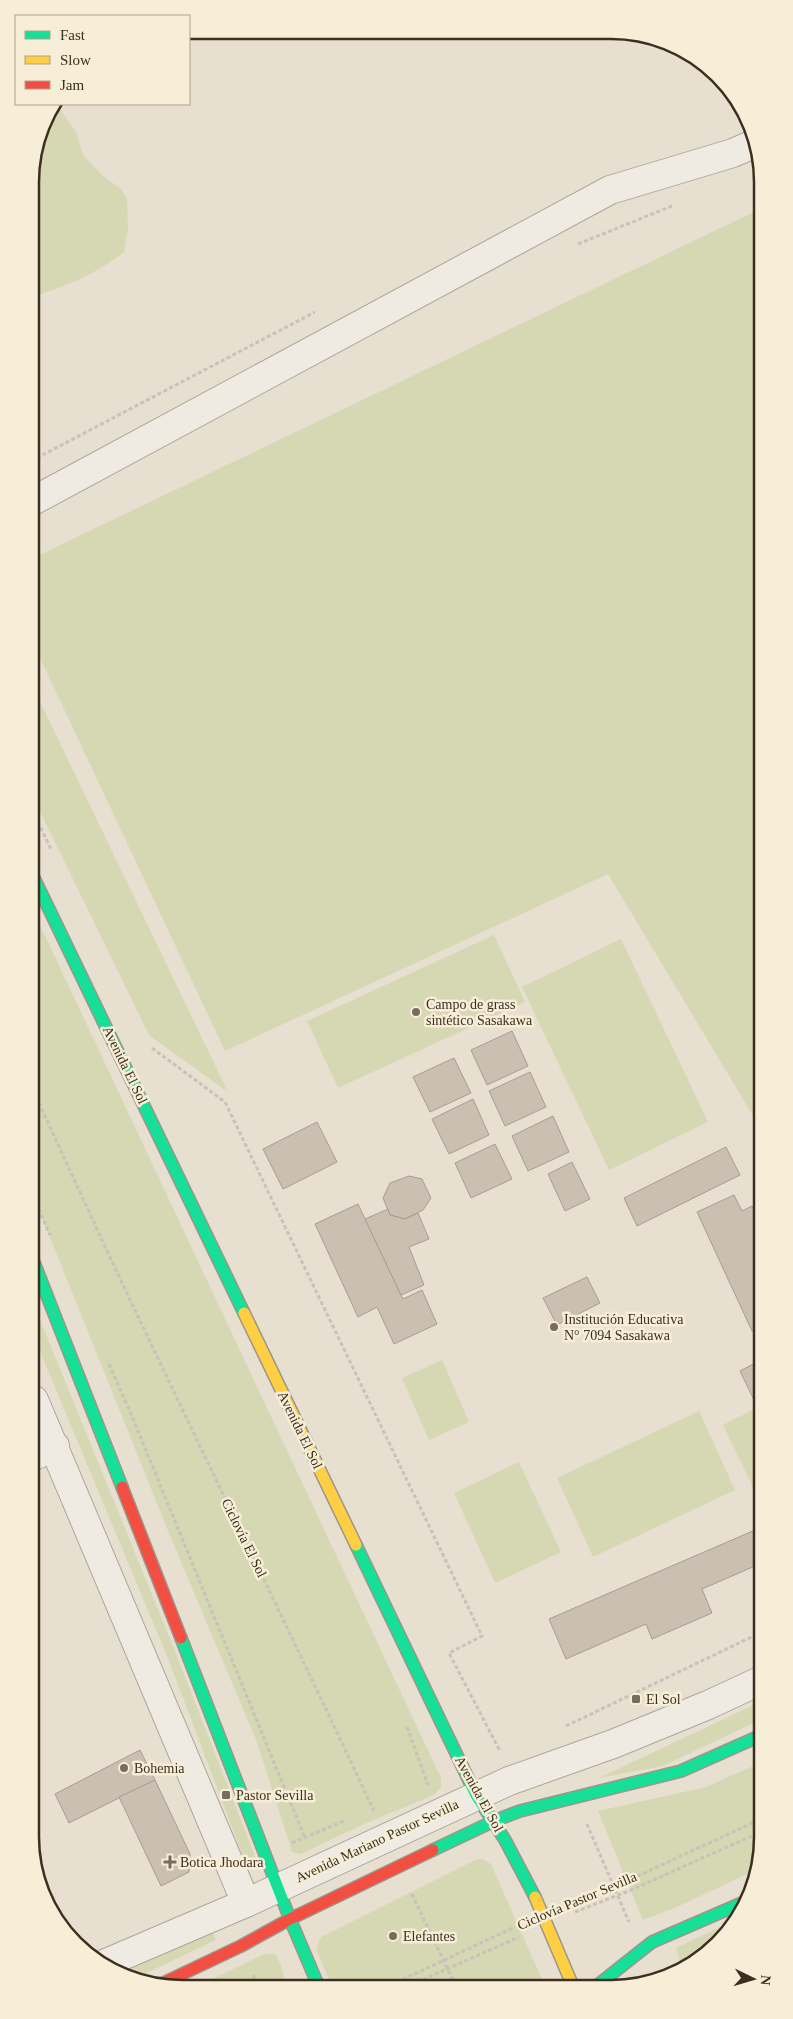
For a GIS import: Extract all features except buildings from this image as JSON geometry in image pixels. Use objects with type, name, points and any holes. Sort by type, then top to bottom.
[{"type":"main road","name":"Avenida El Sol","points":[[39,889],[476,1795],[494,1821],[545,1919],[570,1980]]},
{"type":"main road","points":[[39,1275],[277,1888],[316,1980]]},
{"type":"main road","points":[[171,1979],[241,1946],[290,1919],[494,1821],[520,1811],[681,1771],[754,1739]]},
{"type":"main road","points":[[604,1980],[652,1942],[736,1906]]},
{"type":"street","points":[[39,498],[610,190],[733,153],[749,146]]},
{"type":"street","points":[[39,1426],[44,1451],[246,1903]]},
{"type":"street","name":"Avenida Mariano Pastor Sevilla","points":[[111,1961],[246,1903],[476,1795],[509,1781],[639,1734],[754,1684]]},
{"type":"path","points":[[574,246],[675,204]]},
{"type":"path","points":[[39,824],[54,855]]},
{"type":"path","points":[[144,1043],[225,1102],[482,1636],[449,1653],[501,1754]]},
{"type":"path","name":"Ciclovía El Sol","points":[[39,1103],[70,1167],[123,1286],[289,1630],[386,1837]]},
{"type":"path","points":[[39,1210],[53,1241]]},
{"type":"path","points":[[105,1356],[129,1409],[305,1838]]},
{"type":"path","points":[[560,1763],[548,1734],[754,1636]]},
{"type":"path","points":[[575,1797],[641,1950]]},
{"type":"path","name":"Ciclovía Pastor Sevilla","points":[[402,1980],[545,1919],[754,1822]]},
{"type":"path","points":[[422,1980],[545,1919],[618,1895],[754,1835]]},
{"type":"path","points":[[399,1866],[452,1980]]},
{"type":"green space","points":[[59,109],[76,132],[83,155],[103,176],[121,189],[127,199],[128,228],[124,252],[80,279],[39,294],[39,172],[44,145],[50,127]]},
{"type":"green space","points":[[754,212],[754,1117],[608,874],[225,1051],[39,656],[39,555]]},
{"type":"green space","points":[[39,700],[228,1092],[149,1035],[39,809]]},
{"type":"green space","points":[[39,923],[441,1778],[441,1787],[434,1795],[366,1823],[301,1854],[292,1852],[257,1742],[168,1531],[39,1210]]},
{"type":"green space","name":"Campo de grass sintético Sasakawa","points":[[494,935],[525,1002],[338,1088],[307,1021]]},
{"type":"green space","points":[[621,939],[708,1122],[609,1170],[522,987]]},
{"type":"green space","points":[[39,1317],[177,1656],[258,1864],[247,1867],[169,1661],[39,1349]]},
{"type":"green space","points":[[442,1360],[469,1422],[429,1440],[402,1378]]},
{"type":"green space","points":[[754,1410],[754,1489],[723,1425]]},
{"type":"green space","points":[[699,1411],[735,1490],[593,1557],[557,1478]]},
{"type":"green space","points":[[519,1462],[561,1552],[495,1583],[454,1493]]},
{"type":"green space","points":[[754,1705],[754,1723],[663,1766],[599,1778]]},
{"type":"green space","points":[[754,1766],[754,1847],[749,1873],[677,1907],[643,1920],[598,1811],[706,1787]]},
{"type":"green space","points":[[477,1859],[483,1859],[491,1864],[542,1980],[329,1980],[316,1949],[321,1937]]},
{"type":"green space","points":[[724,1925],[698,1951],[681,1962],[676,1948]]},
{"type":"green space","points":[[210,1926],[216,1940],[143,1975],[122,1967]]},
{"type":"green space","points":[[264,1954],[275,1954],[281,1965],[285,1980],[210,1980]]},
{"type":"traffic: fast","points":[[39,888],[244,1313]]},
{"type":"traffic: fast","points":[[39,1275],[122,1487]]},
{"type":"traffic: fast","points":[[356,1545],[476,1795],[505,1840],[535,1897]]},
{"type":"traffic: fast","points":[[181,1638],[290,1919],[316,1980]]},
{"type":"traffic: fast","points":[[433,1850],[494,1821],[520,1811],[681,1771],[754,1739]]},
{"type":"traffic: fast","points":[[604,1980],[652,1942],[736,1906]]},
{"type":"traffic: slow","points":[[244,1313],[356,1545]]},
{"type":"traffic: slow","points":[[535,1897],[570,1980]]},
{"type":"traffic: jam","points":[[122,1487],[181,1638]]},
{"type":"traffic: jam","points":[[171,1979],[433,1850]]},
{"type":"place","name":"Campo de grass sintético Sasakawa","points":[[416,1012]]},
{"type":"place","name":"Institución Educativa N° 7094 Sasakawa","points":[[554,1327]]},
{"type":"place","name":"El Sol","points":[[636,1699]]},
{"type":"place","name":"Bohemia","points":[[124,1768]]},
{"type":"place","name":"Pastor Sevilla","points":[[226,1795]]},
{"type":"place","name":"Botica Jhodara","points":[[170,1862]]},
{"type":"place","name":"Elefantes","points":[[393,1936]]}]
